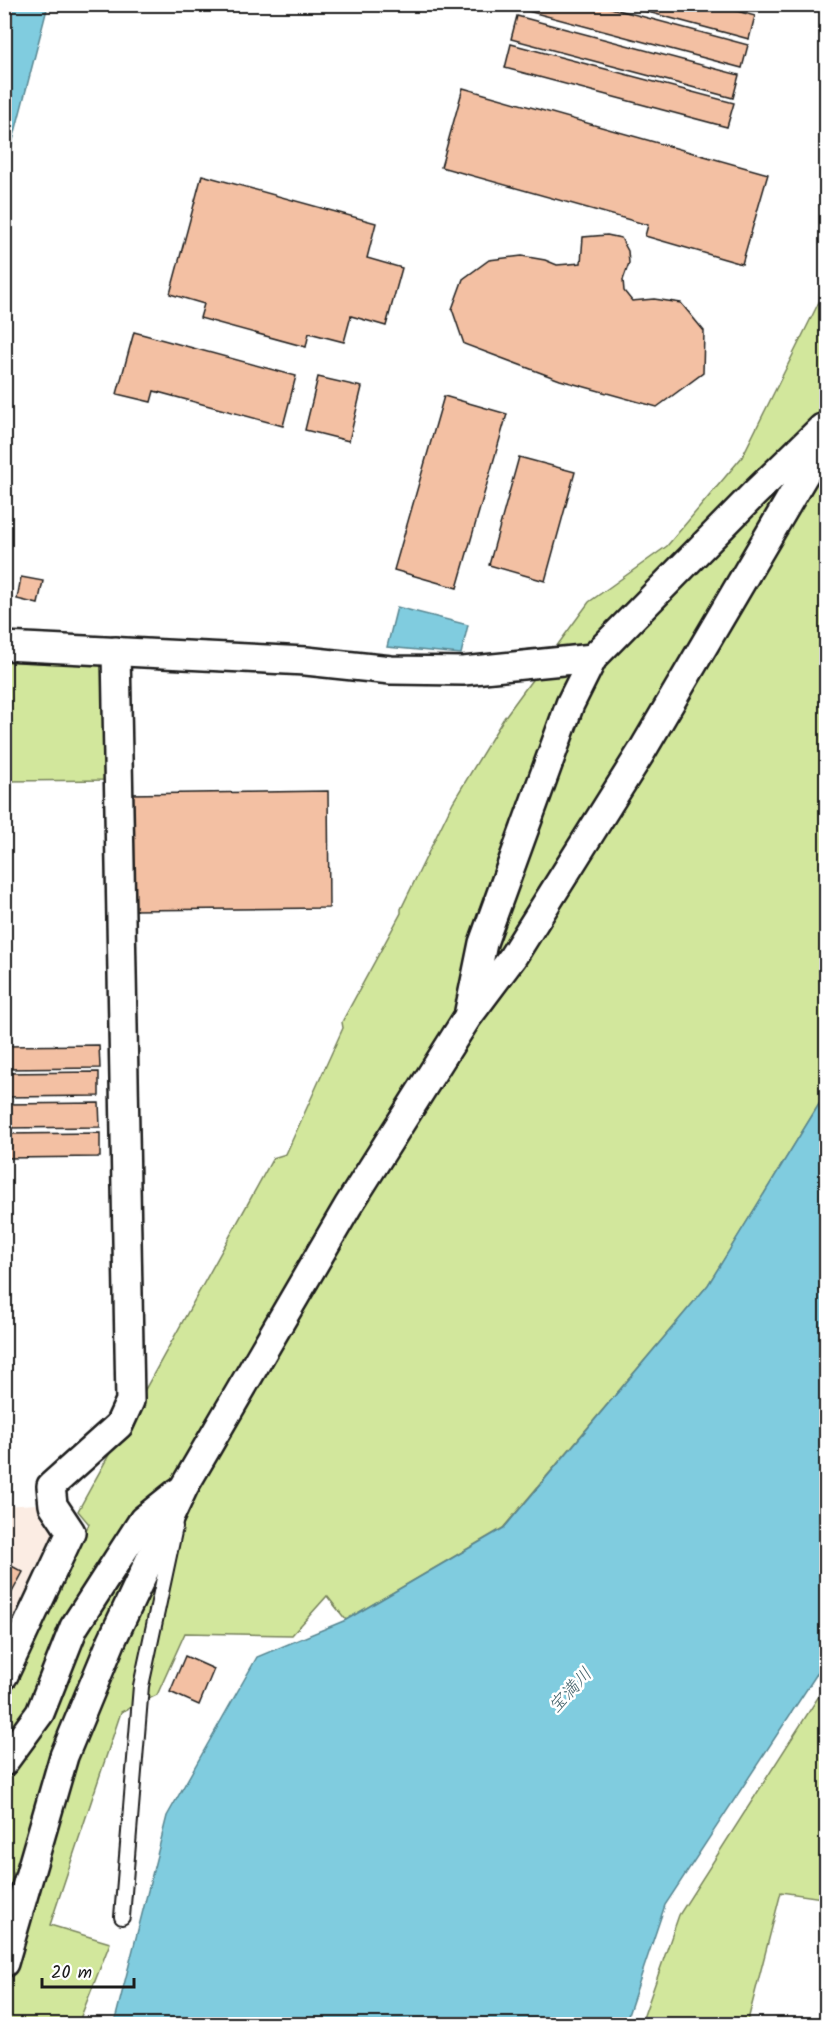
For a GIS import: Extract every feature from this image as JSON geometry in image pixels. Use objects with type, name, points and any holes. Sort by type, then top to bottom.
[{"type":"street","points":[[467,1018],[483,943],[570,704],[592,658],[826,424]]},
{"type":"street","points":[[4,1963],[64,1756],[112,1640],[184,1487],[348,1206],[467,1018],[512,958],[642,751],[826,438]]},
{"type":"street","points":[[4,646],[306,661],[391,670],[463,671],[592,658]]},
{"type":"street","points":[[4,1675],[71,1532],[53,1505],[51,1486],[119,1425],[130,1401],[116,651]]},
{"type":"street","points":[[4,1762],[40,1713],[74,1627],[142,1520],[184,1487]]},
{"type":"lane","points":[[122,1917],[141,1686],[184,1487]]},
{"type":"shaded area","points":[[36,1504],[60,1533],[5,1654],[5,1506]]},
{"type":"green space","points":[[826,288],[826,1095],[708,1285],[503,1528],[346,1620],[327,1596],[292,1635],[185,1633],[157,1695],[121,1712],[50,1925],[110,1943],[78,2024],[5,2024],[4,1691],[89,1524],[78,1511],[273,1158],[286,1154],[343,1028],[342,1022],[401,913],[453,802],[504,718],[589,602],[667,546],[742,457]]},
{"type":"green space","points":[[5,658],[112,663],[113,780],[5,781]]},
{"type":"green space","points":[[826,1685],[826,1886],[822,1898],[781,1892],[747,2024],[641,2024],[679,1915]]},
{"type":"water","points":[[4,5],[48,5],[5,171]]},
{"type":"water","points":[[397,607],[468,625],[461,654],[387,647]]},
{"type":"water","name":"宝満川","points":[[826,1096],[826,1660],[665,1905],[625,2024],[114,2024],[167,1816],[257,1657],[346,1620],[504,1528],[708,1285]]},
{"type":"building","points":[[521,4],[596,4],[748,45],[742,68],[520,9]]},
{"type":"building","points":[[618,4],[712,4],[755,16],[749,39]]},
{"type":"building","points":[[517,16],[739,75],[733,98],[511,39]]},
{"type":"building","points":[[511,44],[734,103],[727,127],[505,68]]},
{"type":"building","points":[[463,88],[768,174],[742,264],[645,236],[648,225],[441,167]]},
{"type":"building","points":[[202,175],[376,223],[367,258],[402,268],[386,326],[351,316],[344,342],[309,333],[306,347],[200,318],[204,304],[170,294]]},
{"type":"building","points":[[607,235],[621,238],[628,251],[629,263],[623,280],[624,291],[632,301],[654,299],[681,303],[704,331],[703,373],[657,407],[560,380],[464,344],[452,309],[463,279],[489,260],[522,256],[545,260],[557,265],[581,263],[583,237]]},
{"type":"building","points":[[134,332],[296,376],[283,426],[154,391],[151,402],[117,394]]},
{"type":"building","points":[[318,377],[362,387],[349,441],[305,430]]},
{"type":"building","points":[[444,396],[507,414],[457,588],[394,570]]},
{"type":"building","points":[[519,457],[575,472],[545,581],[489,565]]},
{"type":"building","points":[[21,577],[43,581],[38,604],[17,599]]},
{"type":"building","points":[[328,791],[329,908],[132,910],[130,794]]},
{"type":"building","points":[[99,1045],[100,1068],[4,1069],[4,1046]]},
{"type":"building","points":[[99,1072],[99,1096],[4,1097],[4,1073]]},
{"type":"building","points":[[99,1103],[100,1127],[4,1128],[4,1104]]},
{"type":"building","points":[[100,1133],[100,1157],[4,1158],[4,1134]]},
{"type":"building","points":[[4,1562],[23,1572],[4,1607]]},
{"type":"building","points":[[185,1656],[214,1669],[199,1705],[170,1692]]}]
